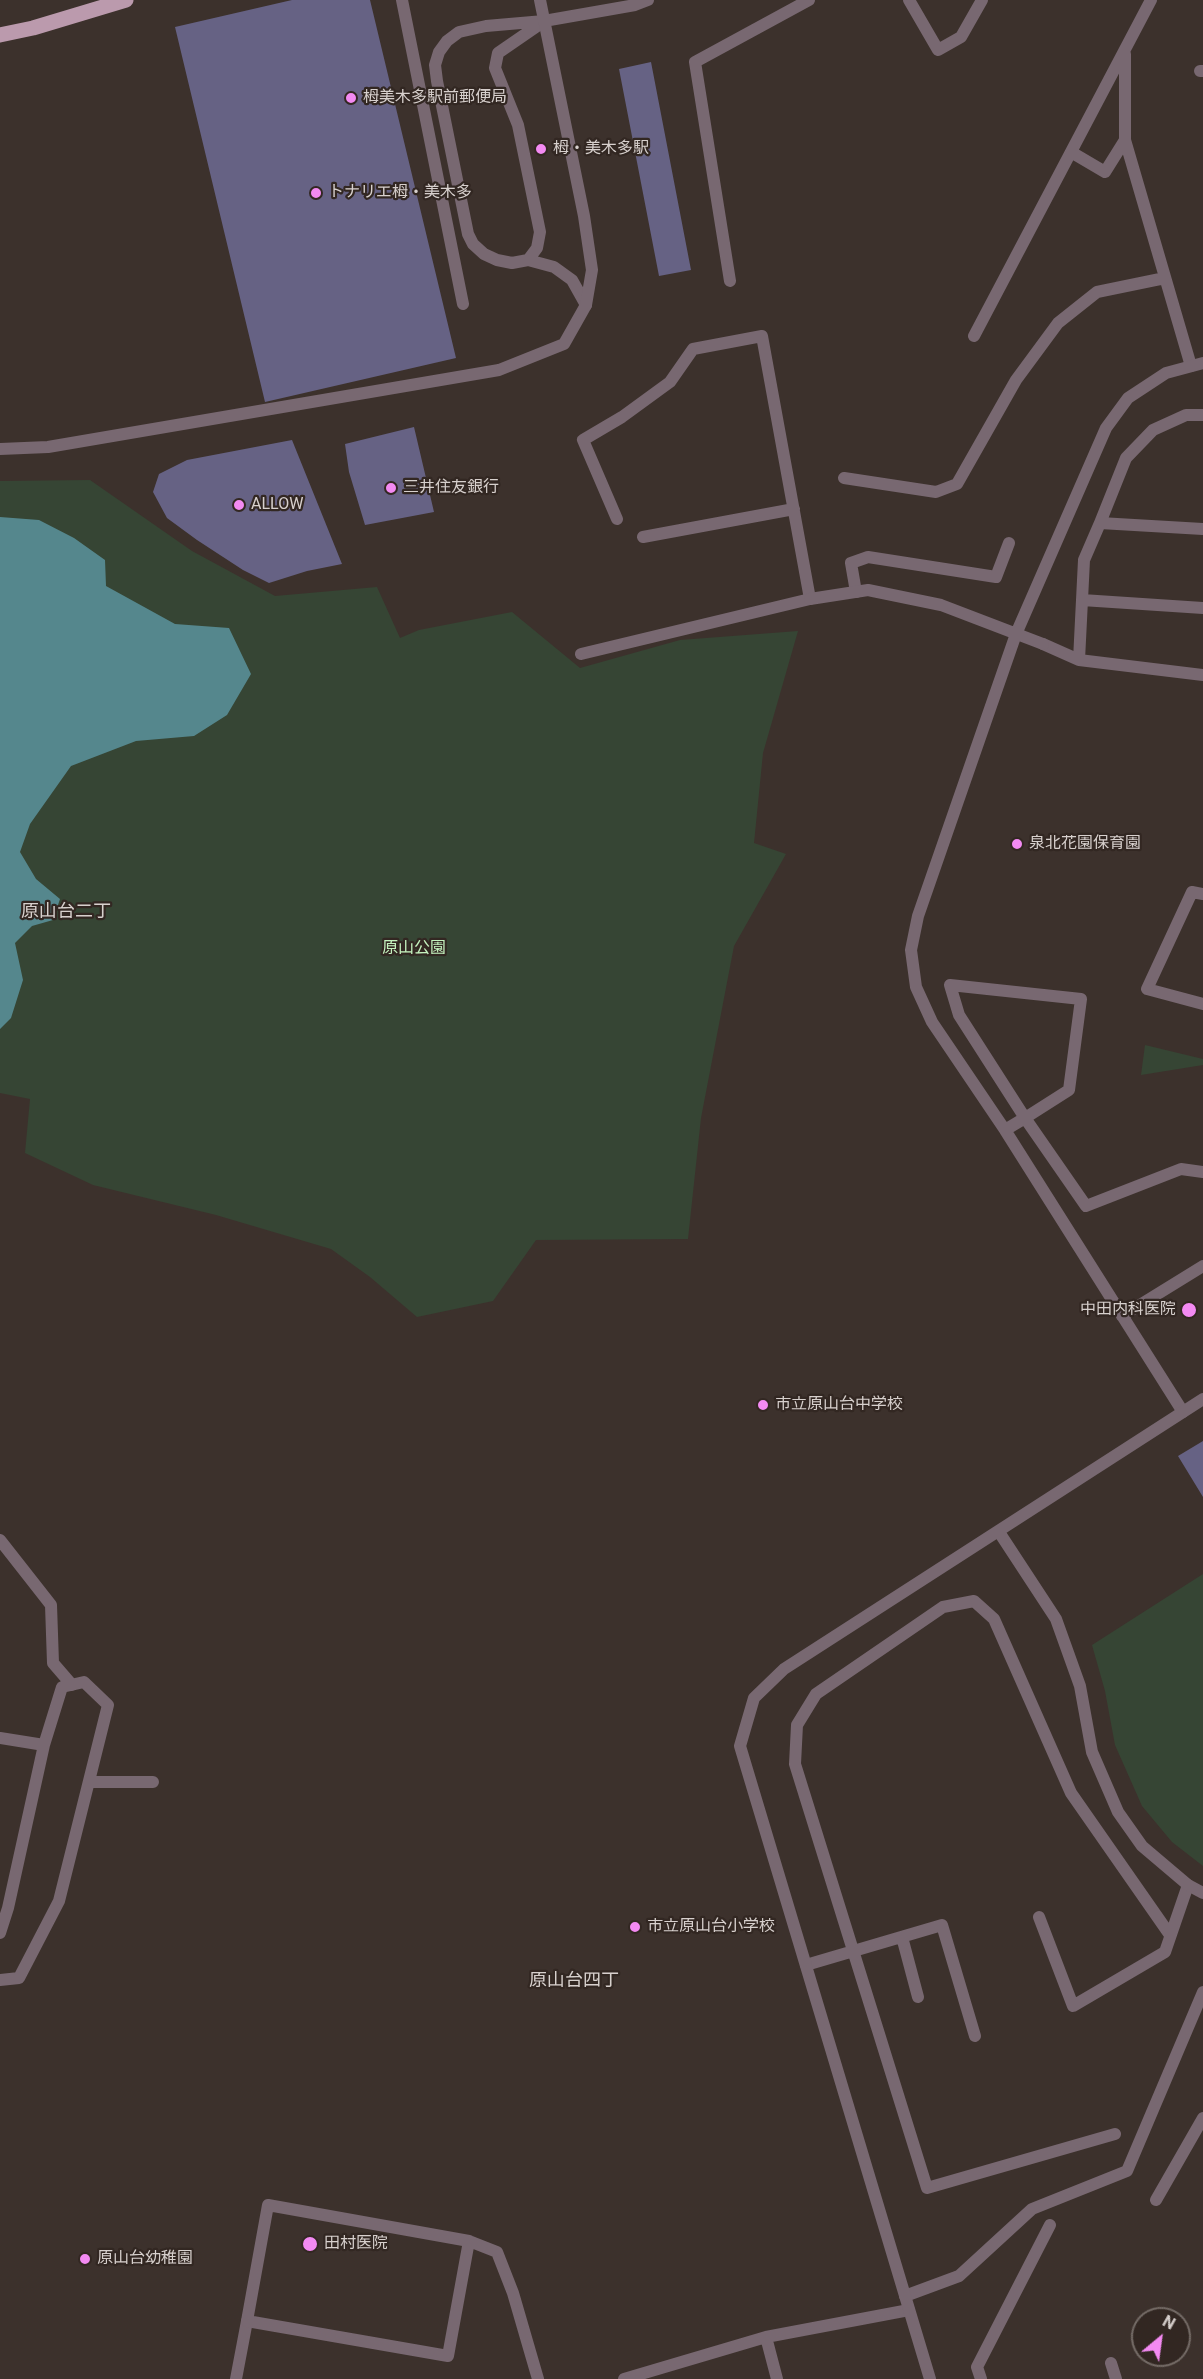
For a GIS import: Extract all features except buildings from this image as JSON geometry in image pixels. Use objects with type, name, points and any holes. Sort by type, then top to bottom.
[{"type":"main road","points":[[0,35],[33,28],[126,0]]},
{"type":"street","points":[[402,0],[463,304]]},
{"type":"street","points":[[0,449],[48,447],[499,370],[564,344],[586,304],[592,270],[584,216],[540,0]]},
{"type":"street","points":[[586,304],[572,280],[554,267],[528,260],[512,263],[497,260],[484,254],[473,244],[468,234],[436,81],[435,65],[439,52],[447,41],[459,32],[486,26],[544,21],[635,5],[648,0]]},
{"type":"street","points":[[730,281],[695,62],[809,0]]},
{"type":"street","points":[[909,0],[938,50],[961,37],[982,0]]},
{"type":"street","points":[[974,336],[1151,0]]},
{"type":"street","points":[[528,260],[537,248],[540,232],[518,125],[495,68],[498,53],[544,21]]},
{"type":"street","points":[[1125,50],[1125,140],[1165,278],[1197,364],[1166,373],[1128,398],[1106,429],[1016,634],[918,916],[911,950],[916,987],[932,1022],[1005,1130],[1183,1412]]},
{"type":"street","points":[[1071,152],[1105,172],[1125,140]]},
{"type":"street","points":[[844,478],[936,492],[957,484],[1016,380],[1058,323],[1097,292],[1165,278]]},
{"type":"street","points":[[616,519],[583,440],[622,417],[670,382],[693,349],[762,336],[810,599]]},
{"type":"street","points":[[1079,660],[1084,560],[1126,458],[1153,430],[1186,415],[1203,415]]},
{"type":"street","points":[[643,537],[794,509]]},
{"type":"street","points":[[1100,523],[1203,529]]},
{"type":"street","points":[[856,592],[851,563],[868,557],[996,577],[1009,543]]},
{"type":"street","points":[[581,654],[810,599],[868,590],[941,605],[1079,660],[1203,675]]},
{"type":"street","points":[[1082,600],[1203,608]]},
{"type":"street","points":[[1203,894],[1192,891],[1147,989],[1203,1004]]},
{"type":"street","points":[[1005,1130],[1025,1118],[1069,1090],[1081,999],[950,985],[958,1015],[1025,1118],[1086,1206],[1181,1169],[1203,1172]]},
{"type":"street","points":[[1122,1316],[1203,1266]]},
{"type":"street","points":[[930,2379],[740,1746],[754,1698],[784,1669],[1203,1399]]},
{"type":"street","points":[[999,1532],[1056,1619],[1080,1686],[1092,1752],[1118,1812],[1142,1846],[1188,1885],[1203,1893]]},
{"type":"street","points":[[0,1540],[51,1605],[53,1663],[72,1685]]},
{"type":"street","points":[[1115,2134],[927,2188],[795,1764],[797,1725],[816,1694],[943,1607],[974,1601],[994,1619],[1071,1792],[1170,1935]]},
{"type":"street","points":[[0,1933],[8,1908],[44,1745],[63,1687],[84,1682],[108,1705],[59,1901],[20,1978],[0,1980]]},
{"type":"street","points":[[0,1738],[44,1745]]},
{"type":"street","points":[[89,1782],[153,1782]]},
{"type":"street","points":[[1039,1917],[1073,2006],[1165,1952],[1188,1885]]},
{"type":"street","points":[[806,1965],[942,1924],[975,2036]]},
{"type":"street","points":[[902,1937],[918,1997]]},
{"type":"street","points":[[905,2296],[959,2276],[1032,2209],[1127,2171],[1203,1992]]},
{"type":"street","points":[[1156,2200],[1203,2118]]},
{"type":"street","points":[[236,2379],[268,2205],[469,2241],[498,2252],[513,2293],[538,2379]]},
{"type":"street","points":[[981,2379],[977,2367],[1050,2225]]},
{"type":"street","points":[[247,2320],[448,2356],[469,2241]]},
{"type":"street","points":[[624,2379],[766,2337],[909,2310]]},
{"type":"street","points":[[766,2337],[777,2379]]},
{"type":"street","points":[[1112,2363],[1116,2379]]},
{"type":"green space","name":"原山公園","points":[[90,480],[192,551],[275,596],[377,587],[400,638],[419,630],[512,612],[580,668],[680,640],[798,631],[763,753],[754,843],[786,854],[734,946],[701,1118],[688,1239],[536,1240],[493,1301],[417,1317],[370,1277],[331,1249],[216,1215],[93,1185],[25,1153],[30,1099],[0,1093],[0,481]]},
{"type":"green space","points":[[1145,1045],[1203,1059],[1203,1065],[1141,1075]]},
{"type":"green space","points":[[1203,1574],[1203,1866],[1172,1842],[1142,1806],[1115,1745],[1105,1691],[1092,1645]]},
{"type":"water","points":[[0,517],[39,520],[74,538],[105,560],[106,586],[175,624],[229,628],[251,674],[227,715],[194,736],[136,741],[71,766],[30,824],[20,852],[36,879],[60,899],[53,920],[32,926],[15,943],[23,980],[11,1018],[0,1029]]},
{"type":"place","name":"栂美木多駅前郵便局","points":[[351,98]]},
{"type":"place","name":"栂・美木多駅","points":[[541,149]]},
{"type":"place","name":"トナリエ栂・美木多","points":[[316,193]]},
{"type":"place","name":"三井住友銀行","points":[[391,488]]},
{"type":"place","name":"ALLOW","points":[[239,505]]},
{"type":"place","name":"泉北花園保育園","points":[[1017,844]]},
{"type":"place","name":"中田内科医院","points":[[1189,1310]]},
{"type":"place","name":"市立原山台中学校","points":[[763,1405]]},
{"type":"place","name":"市立原山台小学校","points":[[635,1927]]},
{"type":"place","name":"田村医院","points":[[310,2244]]},
{"type":"place","name":"原山台幼稚園","points":[[85,2259]]},
{"type":"district","name":"原山台二丁","points":[[66,912]]},
{"type":"district","name":"原山台四丁","points":[[574,1981]]}]
